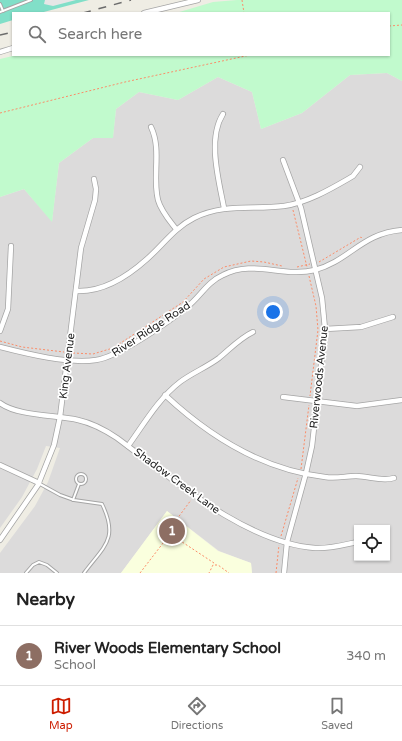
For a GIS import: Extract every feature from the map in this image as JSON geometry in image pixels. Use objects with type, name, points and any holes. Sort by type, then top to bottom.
[{"type":"street","points":[[148,12],[198,0]]},
{"type":"street","points":[[0,52],[12,48]]},
{"type":"street","points":[[224,114],[218,122],[216,130],[216,157],[224,208]]},
{"type":"street","points":[[151,127],[156,138],[156,190],[158,202],[176,229]]},
{"type":"street","name":"Riverwoods Avenue","points":[[283,160],[299,202],[324,307],[325,329],[312,446],[287,542],[284,573]]},
{"type":"street","points":[[77,291],[90,292],[104,288],[147,260],[176,229],[200,215],[224,208],[284,206],[299,202],[348,179],[353,176],[360,167]]},
{"type":"street","name":"King Avenue","points":[[0,539],[39,483],[54,445],[60,417],[66,360],[82,248],[96,189],[94,178]]},
{"type":"street","name":"River Ridge Road","points":[[0,347],[66,360],[96,360],[113,355],[182,311],[208,284],[232,271],[253,267],[291,273],[314,270],[331,263],[382,233],[402,230]]},
{"type":"street","points":[[0,331],[8,309],[11,246]]},
{"type":"street","points":[[325,329],[361,327],[393,317]]},
{"type":"street","points":[[128,446],[166,395],[180,382],[212,363],[246,335],[253,332]]},
{"type":"street","points":[[166,395],[186,414],[236,450],[260,460],[306,473],[334,478],[358,476],[387,480],[394,478]]},
{"type":"street","points":[[283,397],[357,406],[402,400]]},
{"type":"street","name":"Shadow Creek Lane","points":[[0,402],[14,410],[77,420],[98,427],[128,446],[241,525],[287,542],[307,547],[324,548],[354,543]]},
{"type":"street","points":[[0,465],[39,483]]},
{"type":"lane","points":[[0,4],[1,12],[31,0]]},
{"type":"lane","points":[[73,500],[79,484],[76,478],[78,475],[82,474],[85,476],[85,481],[83,484],[79,484]]},
{"type":"lane","points":[[39,483],[60,495],[73,500],[102,504],[107,515],[110,532],[107,543],[84,573]]},
{"type":"lane","points":[[26,573],[33,565],[39,562],[47,565],[57,573]]},
{"type":"path","points":[[242,0],[244,12]]},
{"type":"path","points":[[390,26],[402,26]]},
{"type":"path","points":[[0,113],[237,56]]},
{"type":"path","points":[[293,207],[307,269]]},
{"type":"path","points":[[309,274],[318,330],[310,398]]},
{"type":"path","points":[[0,341],[22,346],[65,352]]},
{"type":"path","points":[[300,469],[309,404]]},
{"type":"path","points":[[281,538],[299,475]]},
{"type":"path","points":[[140,573],[170,534],[177,519],[195,494]]},
{"type":"path","points":[[170,534],[214,565],[218,564],[229,573]]},
{"type":"path","points":[[276,573],[279,543]]},
{"type":"path","points":[[209,573],[214,565]]},
{"type":"shaded area","points":[[45,0],[76,0],[53,6],[44,4]]},
{"type":"shaded area","points":[[387,73],[402,81],[402,573],[252,573],[251,563],[219,551],[167,511],[121,573],[0,573],[0,553],[35,506],[48,482],[60,448],[46,446],[37,469],[22,497],[0,528],[0,197],[24,189],[52,221],[59,163],[93,138],[113,137],[116,109],[139,92],[178,100],[218,77],[252,92],[261,129],[302,113],[350,75]]},
{"type":"shaded area","points":[[167,511],[218,551],[251,563],[252,573],[121,573]]},
{"type":"green space","points":[[0,0],[89,0],[44,12],[12,12],[12,20],[0,24]]},
{"type":"green space","points":[[237,0],[402,0],[402,81],[387,73],[350,75],[302,113],[261,129],[252,92],[218,77],[178,100],[139,92],[116,109],[113,138],[93,138],[59,163],[52,222],[24,189],[0,197],[0,59],[13,56],[390,56],[390,12],[179,12],[213,2]]},
{"type":"railway","points":[[87,12],[131,0]]},
{"type":"railway","points":[[0,35],[12,32]]},
{"type":"place","name":"River Woods Elementary School","points":[[172,531]]}]
